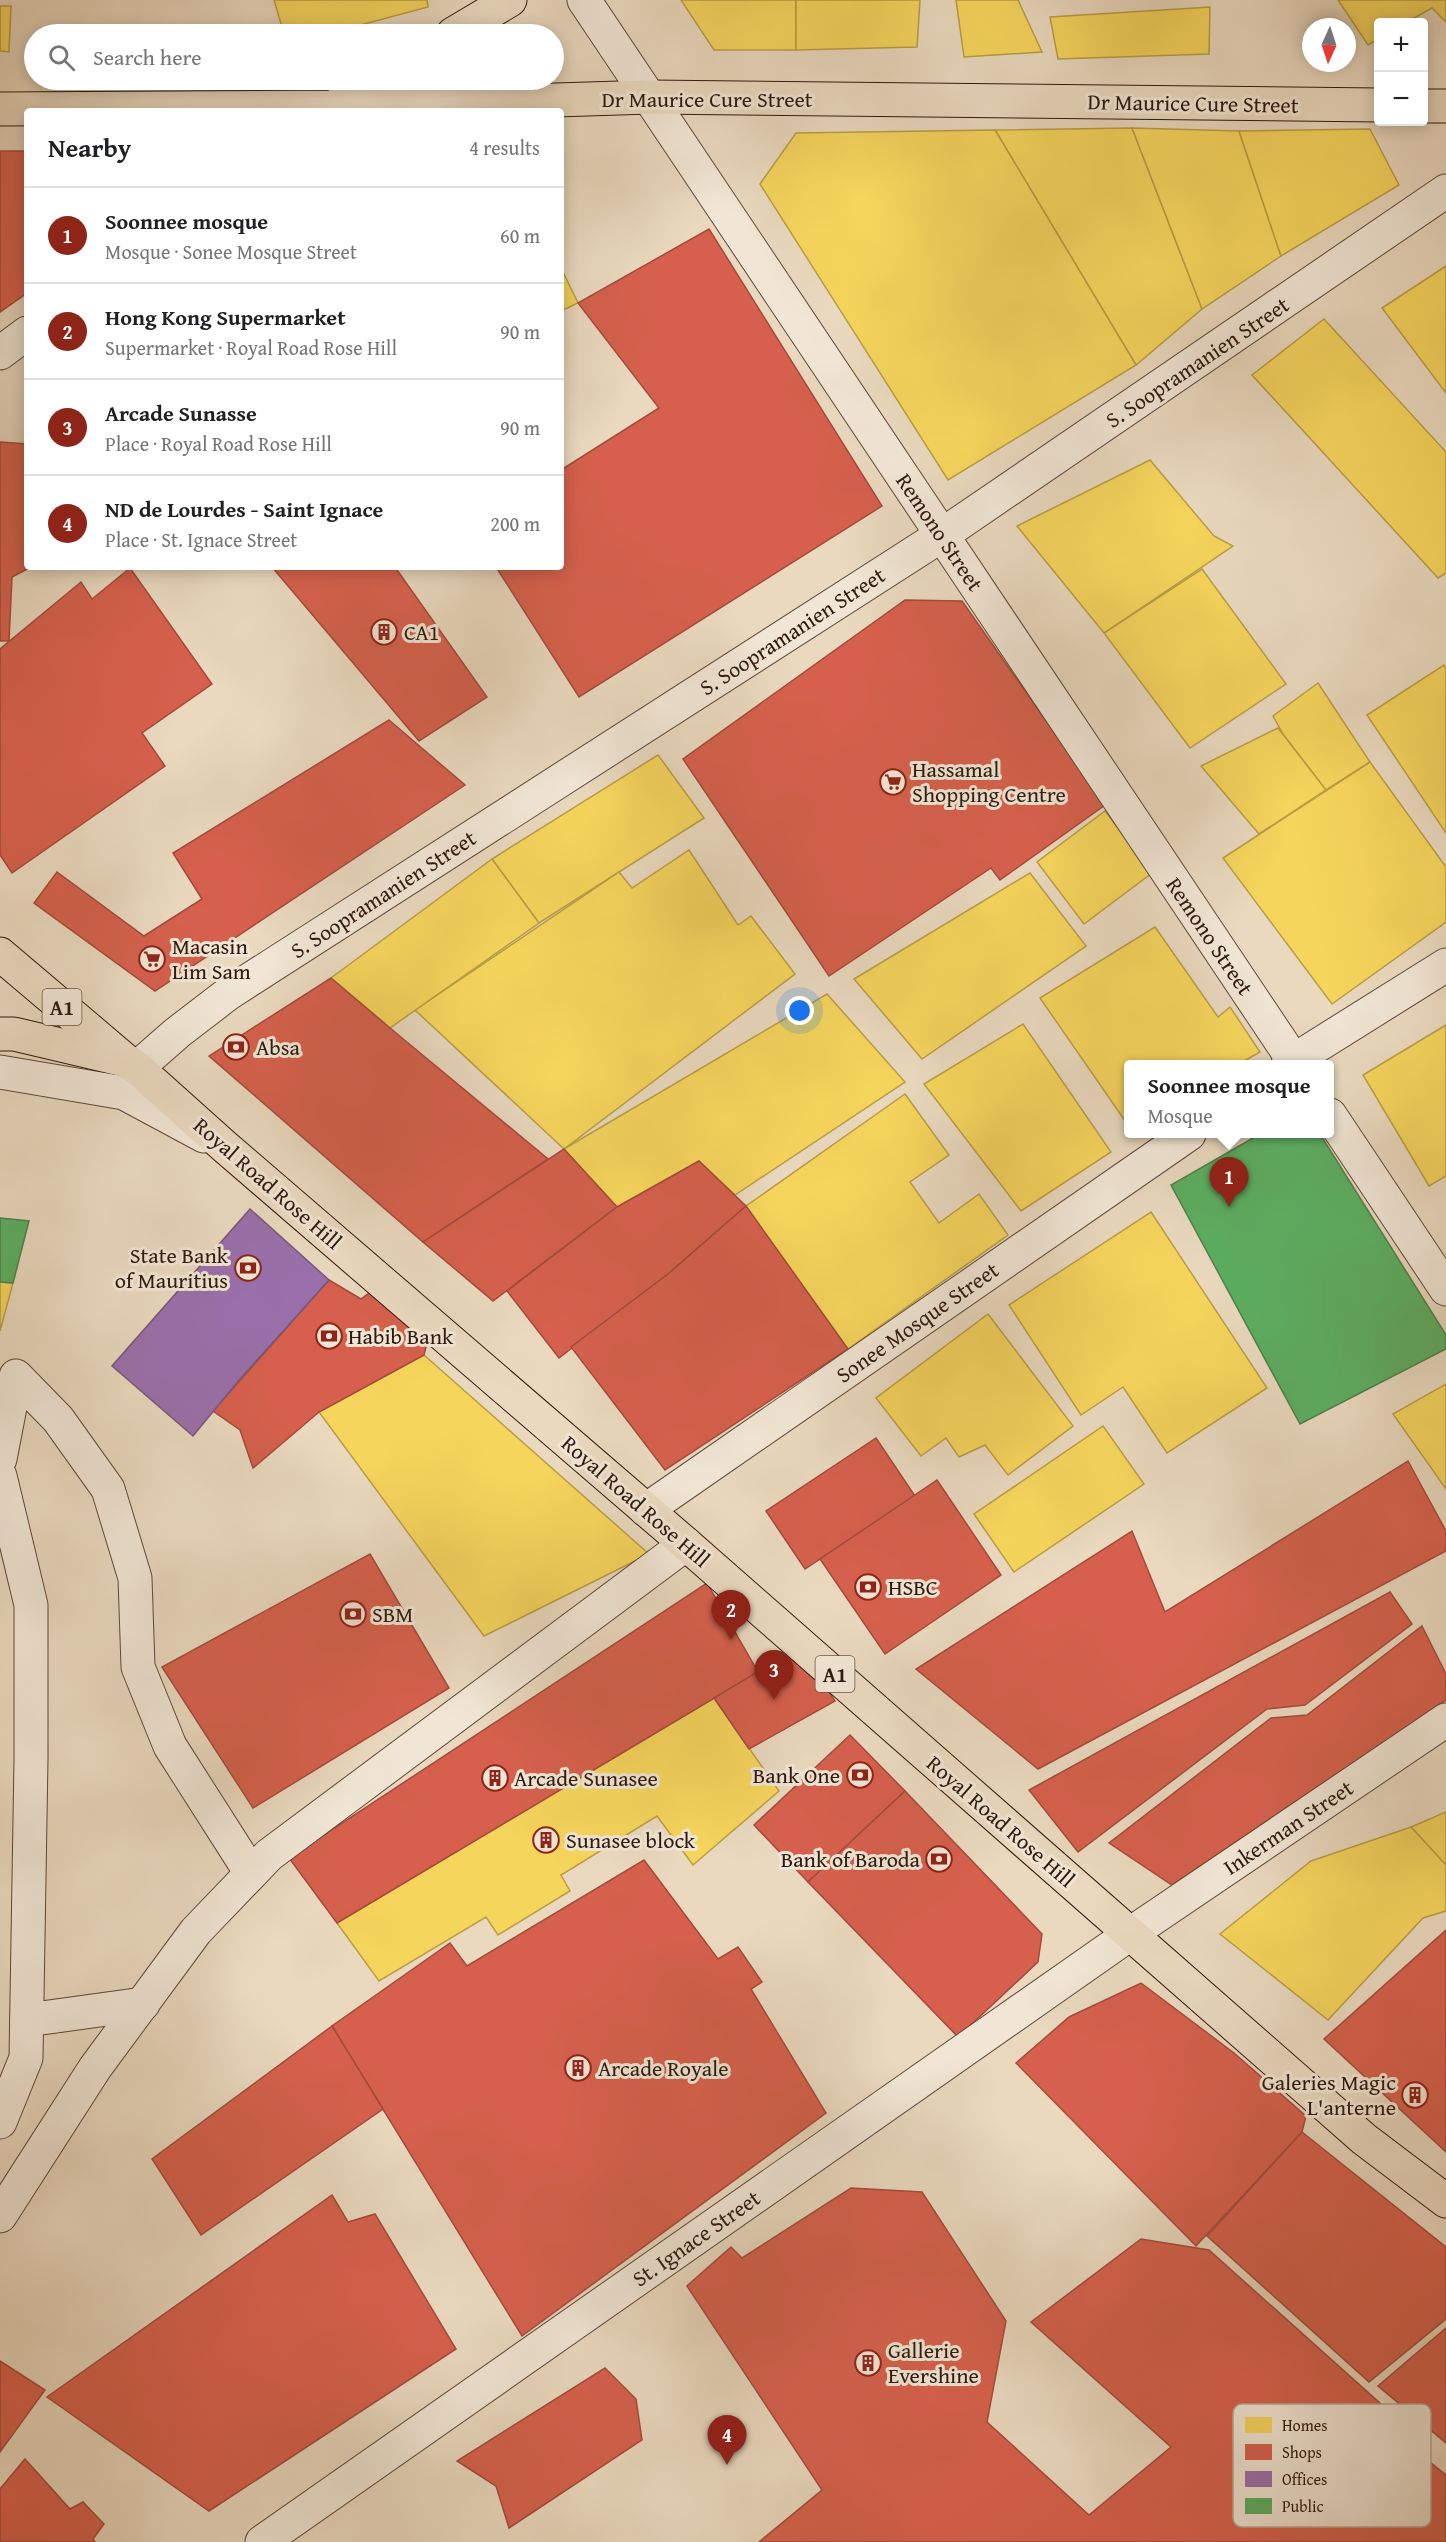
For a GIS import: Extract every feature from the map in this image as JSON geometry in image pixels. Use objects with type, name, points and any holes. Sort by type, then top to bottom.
[{"type":"main road","points":[[470,24],[510,0]]},
{"type":"main road","points":[[332,108],[362,90]]},
{"type":"main road","name":"Dr Maurice Cure Street","points":[[357,108],[651,97],[1374,105]]},
{"type":"main road","points":[[1428,106],[1446,106]]},
{"type":"main road","name":"Dr Maurice Cure Street","points":[[0,109],[24,109]]},
{"type":"main road","name":"Royal Road Rose Hill","points":[[0,954],[131,1064],[686,1544],[1364,2139],[1446,2201]]},
{"type":"main road","name":"Royal Road Rose Hill","points":[[0,1034],[14,1034],[131,1064]]},
{"type":"street","name":"Remono Street","points":[[584,0],[651,97],[1290,1060]]},
{"type":"street","name":"S. Soopramanien Street","points":[[131,1064],[229,993],[942,535],[1446,192]]},
{"type":"street","points":[[0,353],[24,335]]},
{"type":"street","points":[[1297,1060],[1446,965]]},
{"type":"street","points":[[0,1072],[124,1094],[224,1146]]},
{"type":"street","points":[[1334,1122],[1446,1289]]},
{"type":"street","name":"Sonee Mosque Street","points":[[646,1510],[1183,1138]]},
{"type":"street","points":[[0,1459],[16,1376],[58,1419],[108,1489],[135,1578],[138,1666],[170,1746],[251,1873]]},
{"type":"street","points":[[0,1476],[31,1605],[26,2058],[0,2122]]},
{"type":"street","points":[[0,2216],[95,2068],[196,1931],[251,1873],[276,1850],[686,1544]]},
{"type":"street","name":"Inkerman Street","points":[[1130,1934],[1446,1720]]},
{"type":"street","name":"St. Ignace Street","points":[[262,2542],[1130,1934]]},
{"type":"street","points":[[27,2020],[143,2004]]},
{"type":"building: Homes","points":[[274,0],[427,0],[428,7],[364,24],[281,24]]},
{"type":"building: Homes","points":[[681,0],[796,0],[796,50],[714,50]]},
{"type":"building: Homes","points":[[796,0],[920,0],[917,47],[796,50]]},
{"type":"building: Homes","points":[[956,0],[1018,0],[1042,52],[964,57]]},
{"type":"building: Homes","points":[[1338,0],[1446,0],[1446,22],[1432,8],[1414,18],[1374,18],[1374,41],[1368,45],[1356,27],[1356,18],[1350,18]]},
{"type":"building: Homes","points":[[0,6],[11,6],[9,52],[0,51]]},
{"type":"building: Homes","points":[[1210,7],[1209,54],[1058,59],[1050,17]]},
{"type":"building: Homes","points":[[1132,128],[1202,309],[1136,365],[995,130]]},
{"type":"building: Homes","points":[[1132,128],[1239,131],[1281,256],[1202,309]]},
{"type":"building: Homes","points":[[1370,129],[1399,185],[1281,256],[1239,131]]},
{"type":"building: Homes","points":[[995,130],[1136,365],[948,480],[760,184],[796,133]]},
{"type":"building: Homes","points":[[1446,266],[1446,393],[1382,308]]},
{"type":"building: Homes","points":[[564,274],[578,303],[564,310]]},
{"type":"building: Homes","points":[[1324,319],[1446,452],[1446,573],[1438,578],[1252,375]]},
{"type":"building: Homes","points":[[1150,460],[1214,536],[1233,546],[1104,633],[1017,526]]},
{"type":"building: Homes","points":[[1202,569],[1286,684],[1190,748],[1104,633]]},
{"type":"building: Homes","points":[[1444,665],[1446,669],[1446,833],[1367,715]]},
{"type":"building: Homes","points":[[1318,683],[1370,762],[1326,790],[1283,734],[1273,716]]},
{"type":"building: Homes","points":[[1278,728],[1326,790],[1259,834],[1201,766]]},
{"type":"building: Homes","points":[[658,755],[704,818],[539,923],[492,859]]},
{"type":"building: Homes","points":[[1370,762],[1446,867],[1446,922],[1332,1004],[1223,858]]},
{"type":"building: Homes","points":[[1105,811],[1152,873],[1084,924],[1037,862]]},
{"type":"building: Homes","points":[[689,850],[738,925],[751,916],[795,974],[564,1149],[415,1010],[619,872],[632,888]]},
{"type":"building: Homes","points":[[492,859],[539,923],[390,1028],[331,978]]},
{"type":"building: Homes","points":[[1030,873],[1086,946],[922,1059],[854,979]]},
{"type":"building: Homes","points":[[1155,927],[1218,1017],[1230,1007],[1260,1052],[1246,1060],[1124,1060],[1124,1119],[1040,998]]},
{"type":"building: Homes","points":[[827,994],[905,1082],[735,1195],[699,1161],[617,1207],[564,1149]]},
{"type":"building: Homes","points":[[1023,1024],[1111,1152],[1021,1211],[924,1084]]},
{"type":"building: Homes","points":[[1446,1025],[1446,1176],[1429,1186],[1363,1075]]},
{"type":"building: Homes","points":[[905,1094],[949,1155],[910,1182],[939,1223],[979,1194],[1008,1235],[848,1349],[746,1206]]},
{"type":"building: Homes","points":[[1151,1212],[1267,1388],[1167,1453],[1123,1387],[1081,1415],[1009,1305]]},
{"type":"building: Homes","points":[[0,1282],[13,1283],[0,1331]]},
{"type":"building: Homes","points":[[988,1314],[1073,1426],[1008,1475],[985,1445],[959,1457],[946,1438],[921,1456],[876,1398]]},
{"type":"building: Homes","points":[[424,1355],[649,1554],[484,1636],[319,1412]]},
{"type":"building: Homes","points":[[1446,1384],[1446,1489],[1393,1414]]},
{"type":"building: Homes","points":[[1103,1426],[1144,1484],[1014,1572],[974,1514]]},
{"type":"building: Homes","name":"Sunasee block","points":[[714,1698],[779,1791],[693,1865],[657,1816],[561,1875],[570,1891],[498,1935],[486,1917],[379,1981],[337,1923]]},
{"type":"building: Homes","points":[[1446,1812],[1446,1865],[1411,1827]]},
{"type":"building: Homes","points":[[1411,1827],[1446,1865],[1446,1911],[1423,1918],[1328,2020],[1220,1934],[1311,1861]]},
{"type":"building: Shops","points":[[0,151],[24,151],[24,295],[0,312]]},
{"type":"building: Shops","points":[[709,229],[882,506],[579,697],[498,570],[564,570],[564,468],[659,408],[578,303]]},
{"type":"building: Shops","points":[[0,442],[24,444],[25,570],[12,577],[9,641],[0,641]]},
{"type":"building: Shops","points":[[128,570],[131,570],[212,684],[142,733],[165,766],[12,873],[0,855],[0,649],[81,582],[92,599]]},
{"type":"building: Shops","name":"CA1","points":[[275,570],[397,570],[487,697],[419,741]]},
{"type":"building: Shops","name":"Hassamal Shopping Centre","points":[[905,600],[962,601],[1105,805],[1000,880],[991,868],[829,976],[683,759]]},
{"type":"building: Shops","points":[[389,720],[465,785],[155,991],[34,903],[57,872],[144,936],[202,899],[173,853]]},
{"type":"building: Shops","points":[[331,978],[548,1159],[423,1242],[209,1056]]},
{"type":"building: Shops","points":[[564,1149],[617,1207],[493,1301],[423,1242]]},
{"type":"building: Shops","points":[[699,1161],[746,1206],[668,1274],[559,1358],[507,1291],[617,1207]]},
{"type":"building: Shops","points":[[746,1206],[848,1349],[665,1470],[571,1347],[668,1274]]},
{"type":"building: Shops","points":[[329,1280],[361,1299],[373,1290],[427,1343],[424,1355],[319,1412],[253,1468],[240,1430],[213,1411]]},
{"type":"building: Shops","points":[[876,1438],[915,1496],[805,1569],[766,1511]]},
{"type":"building: Shops","points":[[1408,1461],[1446,1531],[1446,1551],[1038,1769],[916,1669],[1132,1531],[1165,1612]]},
{"type":"building: Shops","points":[[937,1480],[1001,1575],[885,1654],[820,1559]]},
{"type":"building: Shops","points":[[370,1554],[449,1688],[253,1808],[162,1667]]},
{"type":"building: Shops","name":"Arcade Sunasee","points":[[707,1583],[758,1672],[337,1923],[289,1858]]},
{"type":"building: Shops","points":[[1390,1592],[1412,1624],[1305,1705],[1267,1709],[1078,1852],[1029,1790]]},
{"type":"building: Shops","points":[[1422,1626],[1446,1674],[1446,1700],[1172,1885],[1109,1843],[1271,1718],[1307,1715]]},
{"type":"building: Shops","points":[[798,1648],[835,1701],[749,1749],[714,1698]]},
{"type":"building: Shops","points":[[850,1735],[905,1791],[808,1882],[754,1825]]},
{"type":"building: Shops","points":[[905,1791],[1042,1934],[1038,1962],[958,2037],[808,1882]]},
{"type":"building: Shops","name":"Arcade Royale","points":[[644,1860],[718,1959],[738,1947],[762,1982],[751,1989],[826,2113],[522,2336],[332,2026],[450,1943],[467,1966]]},
{"type":"building: Shops","name":"Galeries Magic L'anterne","points":[[1446,1930],[1446,2152],[1324,2039]]},
{"type":"building: Shops","points":[[1141,1983],[1234,2053],[1306,2116],[1302,2132],[1196,2246],[1016,2063],[1069,2017]]},
{"type":"building: Shops","points":[[332,2026],[383,2109],[201,2235],[152,2159]]},
{"type":"building: Shops","points":[[1302,2132],[1446,2247],[1446,2319],[1369,2382],[1207,2236]]},
{"type":"building: Shops","name":"Gallerie Evershine","points":[[851,2188],[922,2192],[1006,2321],[987,2422],[1089,2515],[1171,2447],[1031,2322],[1141,2239],[1209,2250],[1381,2404],[1233,2404],[1233,2527],[1431,2527],[1431,2463],[1446,2475],[1446,2542],[759,2542],[822,2490],[687,2286],[731,2247],[742,2258]]},
{"type":"building: Shops","points":[[332,2195],[348,2222],[375,2214],[456,2349],[209,2511],[47,2397]]},
{"type":"building: Shops","points":[[1446,2328],[1446,2443],[1431,2430],[1431,2404],[1399,2404],[1378,2386]]},
{"type":"building: Shops","points":[[0,2361],[45,2390],[0,2452]]},
{"type":"building: Shops","points":[[605,2368],[636,2399],[642,2440],[509,2528],[496,2486],[457,2461]]},
{"type":"building: Shops","points":[[25,2459],[70,2509],[83,2502],[104,2524],[93,2539],[95,2542],[0,2542],[0,2489]]},
{"type":"building: Offices","points":[[250,1209],[329,1280],[240,1379],[193,1436],[112,1366]]},
{"type":"building: Public","points":[[1253,1138],[1323,1138],[1446,1335],[1446,1349],[1300,1424],[1171,1185]]},
{"type":"building: Public","points":[[0,1218],[29,1221],[13,1283],[0,1282]]},
{"type":"place","name":"CA1","points":[[384,632]]},
{"type":"place","name":"Hassamal Shopping Centre","points":[[893,782]]},
{"type":"place","name":"Macasin Lim Sam","points":[[152,959]]},
{"type":"place","name":"Absa","points":[[236,1047]]},
{"type":"place","name":"Soonnee mosque","points":[[1229,1207]]},
{"type":"place","name":"State Bank of Mauritius","points":[[248,1268]]},
{"type":"place","name":"Habib Bank","points":[[329,1336]]},
{"type":"place","name":"HSBC","points":[[868,1587]]},
{"type":"place","name":"SBM","points":[[353,1614]]},
{"type":"place","name":"Hong Kong Supermarket","points":[[731,1640]]},
{"type":"place","name":"Arcade Sunasse","points":[[774,1700]]},
{"type":"place","name":"Bank One","points":[[860,1775]]},
{"type":"place","name":"Arcade Sunasee","points":[[495,1778]]},
{"type":"place","name":"Sunasee block","points":[[546,1840]]},
{"type":"place","name":"Bank of Baroda","points":[[939,1859]]},
{"type":"place","name":"Arcade Royale","points":[[578,2068]]},
{"type":"place","name":"Galeries Magic L'anterne","points":[[1415,2095]]},
{"type":"place","name":"Gallerie Evershine","points":[[868,2363]]},
{"type":"place","name":"ND de Lourdes - Saint Ignace","points":[[727,2465]]}]
